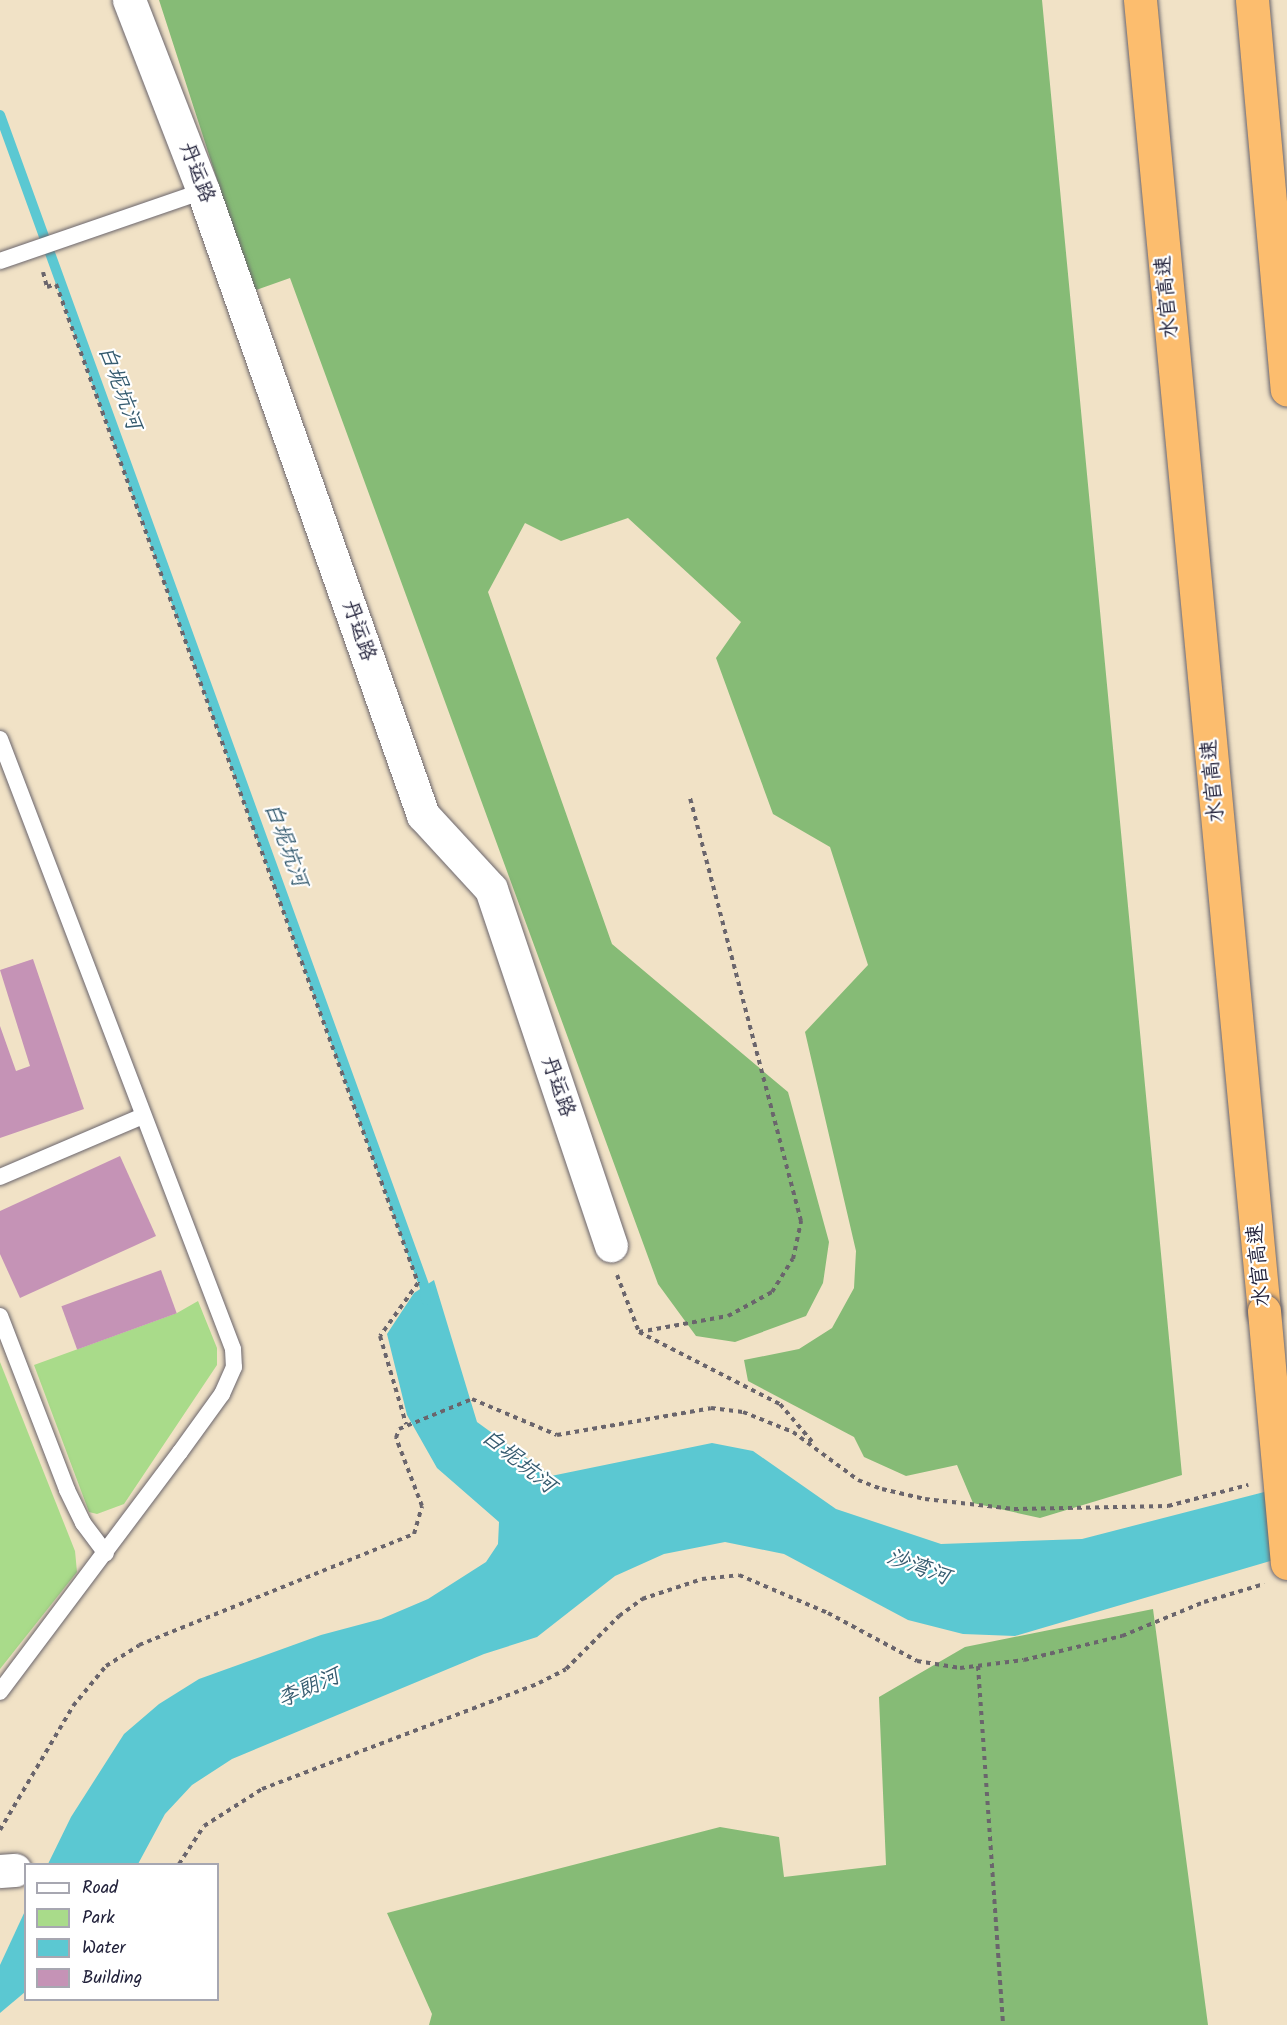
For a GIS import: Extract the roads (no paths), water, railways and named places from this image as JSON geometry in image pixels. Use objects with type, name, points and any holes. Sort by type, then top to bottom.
[{"type":"highway","name":"水官高速","points":[[1140,0],[1264,1311],[1277,1573]]},
{"type":"highway","points":[[1252,0],[1287,389]]},
{"type":"street","name":"丹运路","points":[[129,0],[203,191],[423,815],[491,889],[611,1245]]},
{"type":"lane","points":[[0,261],[36,251],[203,191]]},
{"type":"lane","points":[[0,739],[233,1349],[234,1367],[222,1394],[106,1553],[0,1692]]},
{"type":"lane","points":[[0,1177],[143,1116]]},
{"type":"lane","points":[[0,1316],[67,1490],[83,1523],[106,1553]]},
{"type":"water","points":[[434,1280],[477,1422],[551,1476],[712,1443],[753,1451],[836,1509],[941,1544],[1082,1539],[1287,1486],[1287,1556],[1015,1636],[963,1634],[908,1620],[784,1554],[725,1542],[664,1554],[615,1576],[537,1637],[484,1654],[232,1759],[192,1785],[165,1814],[139,1863],[48,1863],[71,1817],[124,1734],[159,1704],[199,1679],[321,1635],[381,1619],[428,1599],[486,1562],[498,1544],[499,1522],[437,1468],[407,1415],[387,1334],[414,1293]]},
{"type":"water","points":[[24,1913],[24,1993],[0,2013],[0,1965]]},
{"type":"waterway","name":"白坭坑河","points":[[0,115],[425,1288],[426,1300]]},
{"type":"water label","name":"沙湾河","points":[[918,1568]]},
{"type":"water label","name":"李朗河","points":[[309,1689]]}]
